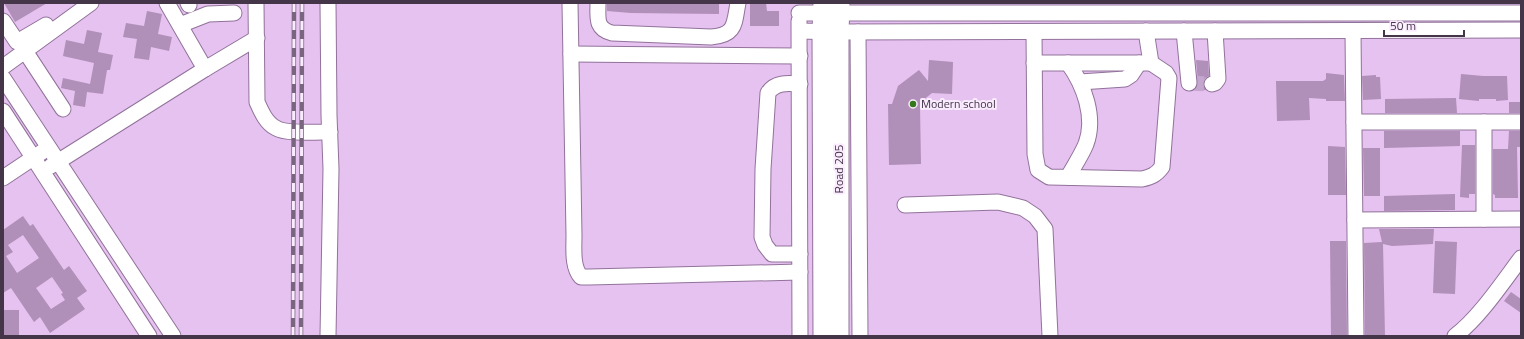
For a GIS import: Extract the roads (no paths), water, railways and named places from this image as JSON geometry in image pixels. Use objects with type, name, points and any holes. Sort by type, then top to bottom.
[{"type":"main road","name":"Road 205","points":[[823,336],[830,32],[832,8]]},
{"type":"main road","name":"Road 205","points":[[830,32],[840,336]]},
{"type":"street","points":[[3,21],[17,42],[43,27],[76,3]]},
{"type":"street","points":[[3,67],[91,3]]},
{"type":"street","points":[[167,3],[205,69]]},
{"type":"street","points":[[256,3],[257,102],[261,112],[269,123],[284,131],[330,132]]},
{"type":"street","points":[[328,3],[331,169],[328,336]]},
{"type":"street","points":[[570,3],[574,236],[576,268],[581,277],[800,272]]},
{"type":"street","points":[[598,3],[598,19],[600,26],[605,31],[612,33],[711,37],[723,36],[729,32],[735,24],[738,3]]},
{"type":"street","points":[[800,336],[799,8],[1521,13]]},
{"type":"street","points":[[180,24],[208,14],[234,13]]},
{"type":"street","points":[[1354,30],[1356,336]]},
{"type":"street","points":[[800,31],[1034,32],[1521,30]]},
{"type":"street","points":[[1080,82],[1125,79],[1132,75],[1145,62],[1146,31]]},
{"type":"street","points":[[1184,31],[1189,83]]},
{"type":"street","points":[[1212,84],[1218,79],[1215,31]]},
{"type":"street","points":[[858,32],[860,336]]},
{"type":"street","points":[[1034,32],[1034,63],[1035,154],[1038,170],[1049,177],[1142,178],[1151,177],[1158,173],[1162,167],[1169,78],[1166,74],[1145,62],[1034,63]]},
{"type":"street","points":[[43,171],[257,38]]},
{"type":"street","points":[[25,51],[63,109]]},
{"type":"street","points":[[571,54],[800,56]]},
{"type":"street","points":[[1068,63],[1080,82],[1088,110],[1089,134],[1080,156],[1068,177]]},
{"type":"street","points":[[3,78],[173,336]]},
{"type":"street","points":[[800,84],[777,84],[771,88],[768,93],[763,169],[762,237],[765,245],[772,254],[800,254]]},
{"type":"street","points":[[3,111],[149,336]]},
{"type":"street","points":[[1354,122],[1521,122]]},
{"type":"street","points":[[1484,122],[1484,219]]},
{"type":"street","points":[[3,178],[49,148]]},
{"type":"street","points":[[905,205],[998,202],[1023,208],[1035,216],[1045,229],[1050,336]]},
{"type":"street","points":[[1355,220],[1521,219]]},
{"type":"street","points":[[1461,334],[1521,258]]},
{"type":"tunnel","points":[[1189,83],[1212,84]]},
{"type":"railway","points":[[293,336],[294,3]]},
{"type":"railway","points":[[301,336],[302,3]]},
{"type":"place","name":"Modern school","points":[[913,104]]}]
